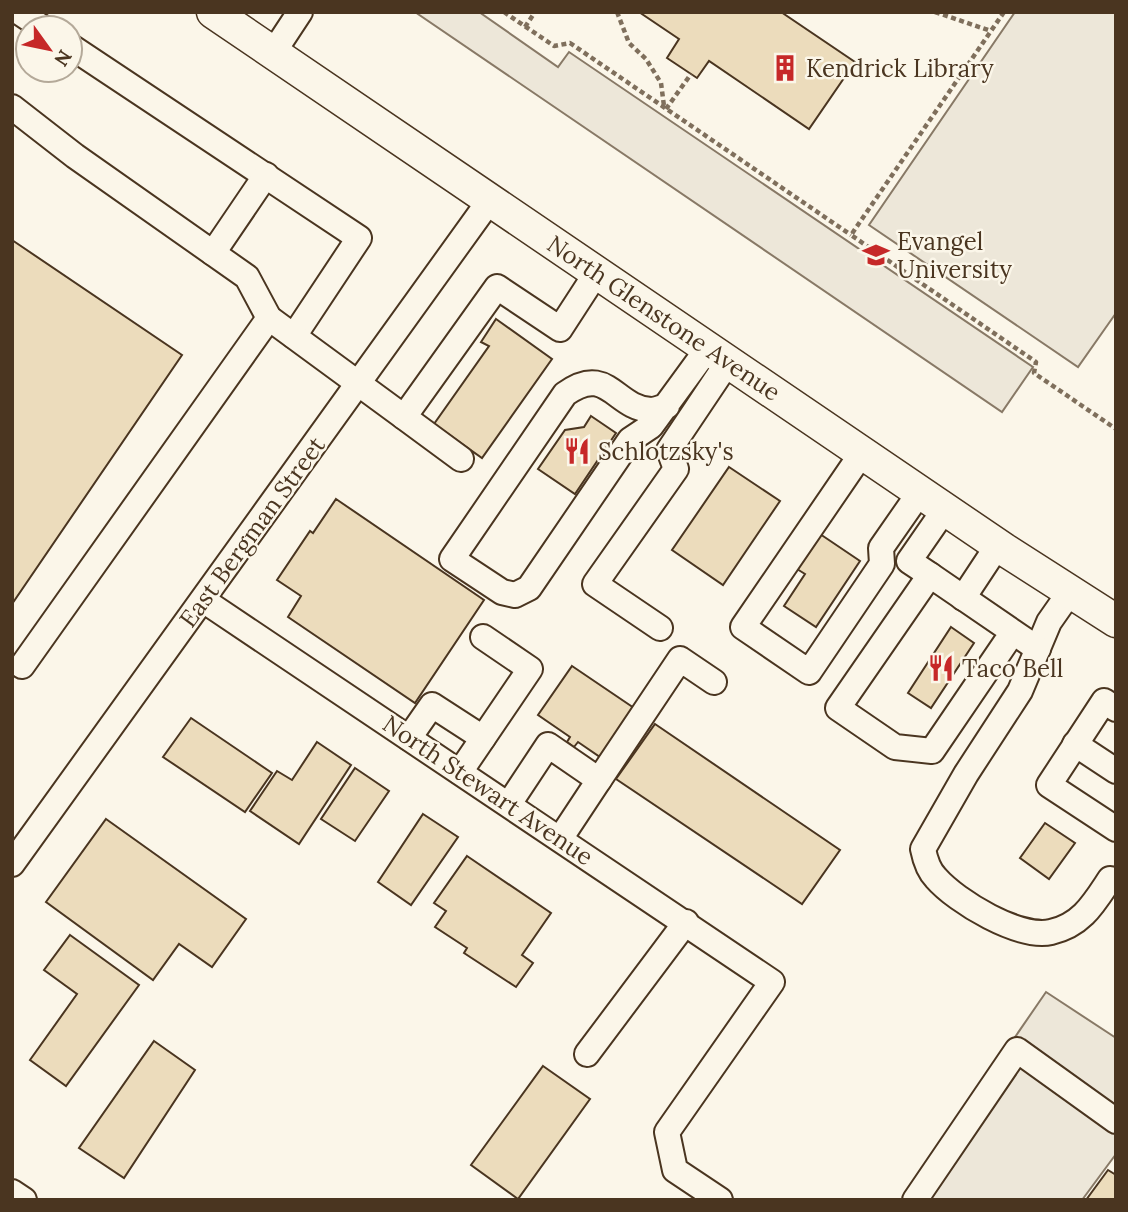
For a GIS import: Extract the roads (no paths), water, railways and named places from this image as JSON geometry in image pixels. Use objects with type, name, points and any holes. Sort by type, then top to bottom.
[{"type":"main road","name":"North Glenstone Avenue","points":[[213,12],[932,501],[1116,621]]},
{"type":"street","points":[[274,53],[300,12]]},
{"type":"street","points":[[84,55],[359,238],[293,336]]},
{"type":"street","points":[[12,107],[75,156],[247,277],[269,318],[461,458]]},
{"type":"street","points":[[213,253],[266,175]]},
{"type":"street","name":"East Bergman Street","points":[[12,864],[490,200]]},
{"type":"street","points":[[404,417],[497,287],[561,329],[597,272]]},
{"type":"street","points":[[22,666],[269,318]]},
{"type":"street","points":[[667,406],[651,410],[634,405],[609,388],[594,382],[578,384],[565,394],[452,559],[502,592],[515,595],[529,588],[630,440],[651,426],[718,355]]},
{"type":"street","points":[[660,628],[595,584],[676,469],[669,450],[718,355]]},
{"type":"street","points":[[862,453],[743,627],[780,653],[809,672],[882,564],[881,548],[932,501]]},
{"type":"street","points":[[932,501],[909,561],[1038,649]]},
{"type":"street","points":[[963,598],[998,545]]},
{"type":"street","points":[[930,575],[838,708],[895,747],[932,751],[966,774]]},
{"type":"street","points":[[1070,592],[1049,622],[1020,691],[966,774],[923,849],[925,861],[934,877],[953,893],[1010,928],[1028,933],[1051,932],[1071,924],[1089,911],[1114,877]]},
{"type":"street","name":"North Stewart Avenue","points":[[203,600],[772,982],[667,1132],[675,1170],[720,1200]]},
{"type":"street","points":[[848,694],[903,733],[919,735],[926,731],[1006,627]]},
{"type":"street","points":[[932,751],[1006,627]]},
{"type":"street","points":[[460,772],[530,669],[483,637]]},
{"type":"street","points":[[561,839],[680,659],[714,681]]},
{"type":"street","points":[[1116,709],[1104,701],[1049,785],[1116,829]]},
{"type":"street","points":[[409,738],[432,705],[483,738]]},
{"type":"street","points":[[1075,744],[1116,771]]},
{"type":"street","points":[[509,804],[548,745],[599,780]]},
{"type":"street","points":[[586,1054],[685,922]]},
{"type":"street","points":[[915,1200],[1017,1050],[1116,1121]]},
{"type":"street","points":[[12,1192],[24,1200]]},
{"type":"place","name":"Kendrick Library","points":[[785,68]]},
{"type":"place","name":"Evangel University","points":[[876,255]]},
{"type":"place","name":"Schlotzsky's","points":[[577,451]]},
{"type":"place","name":"Taco Bell","points":[[941,668]]}]
